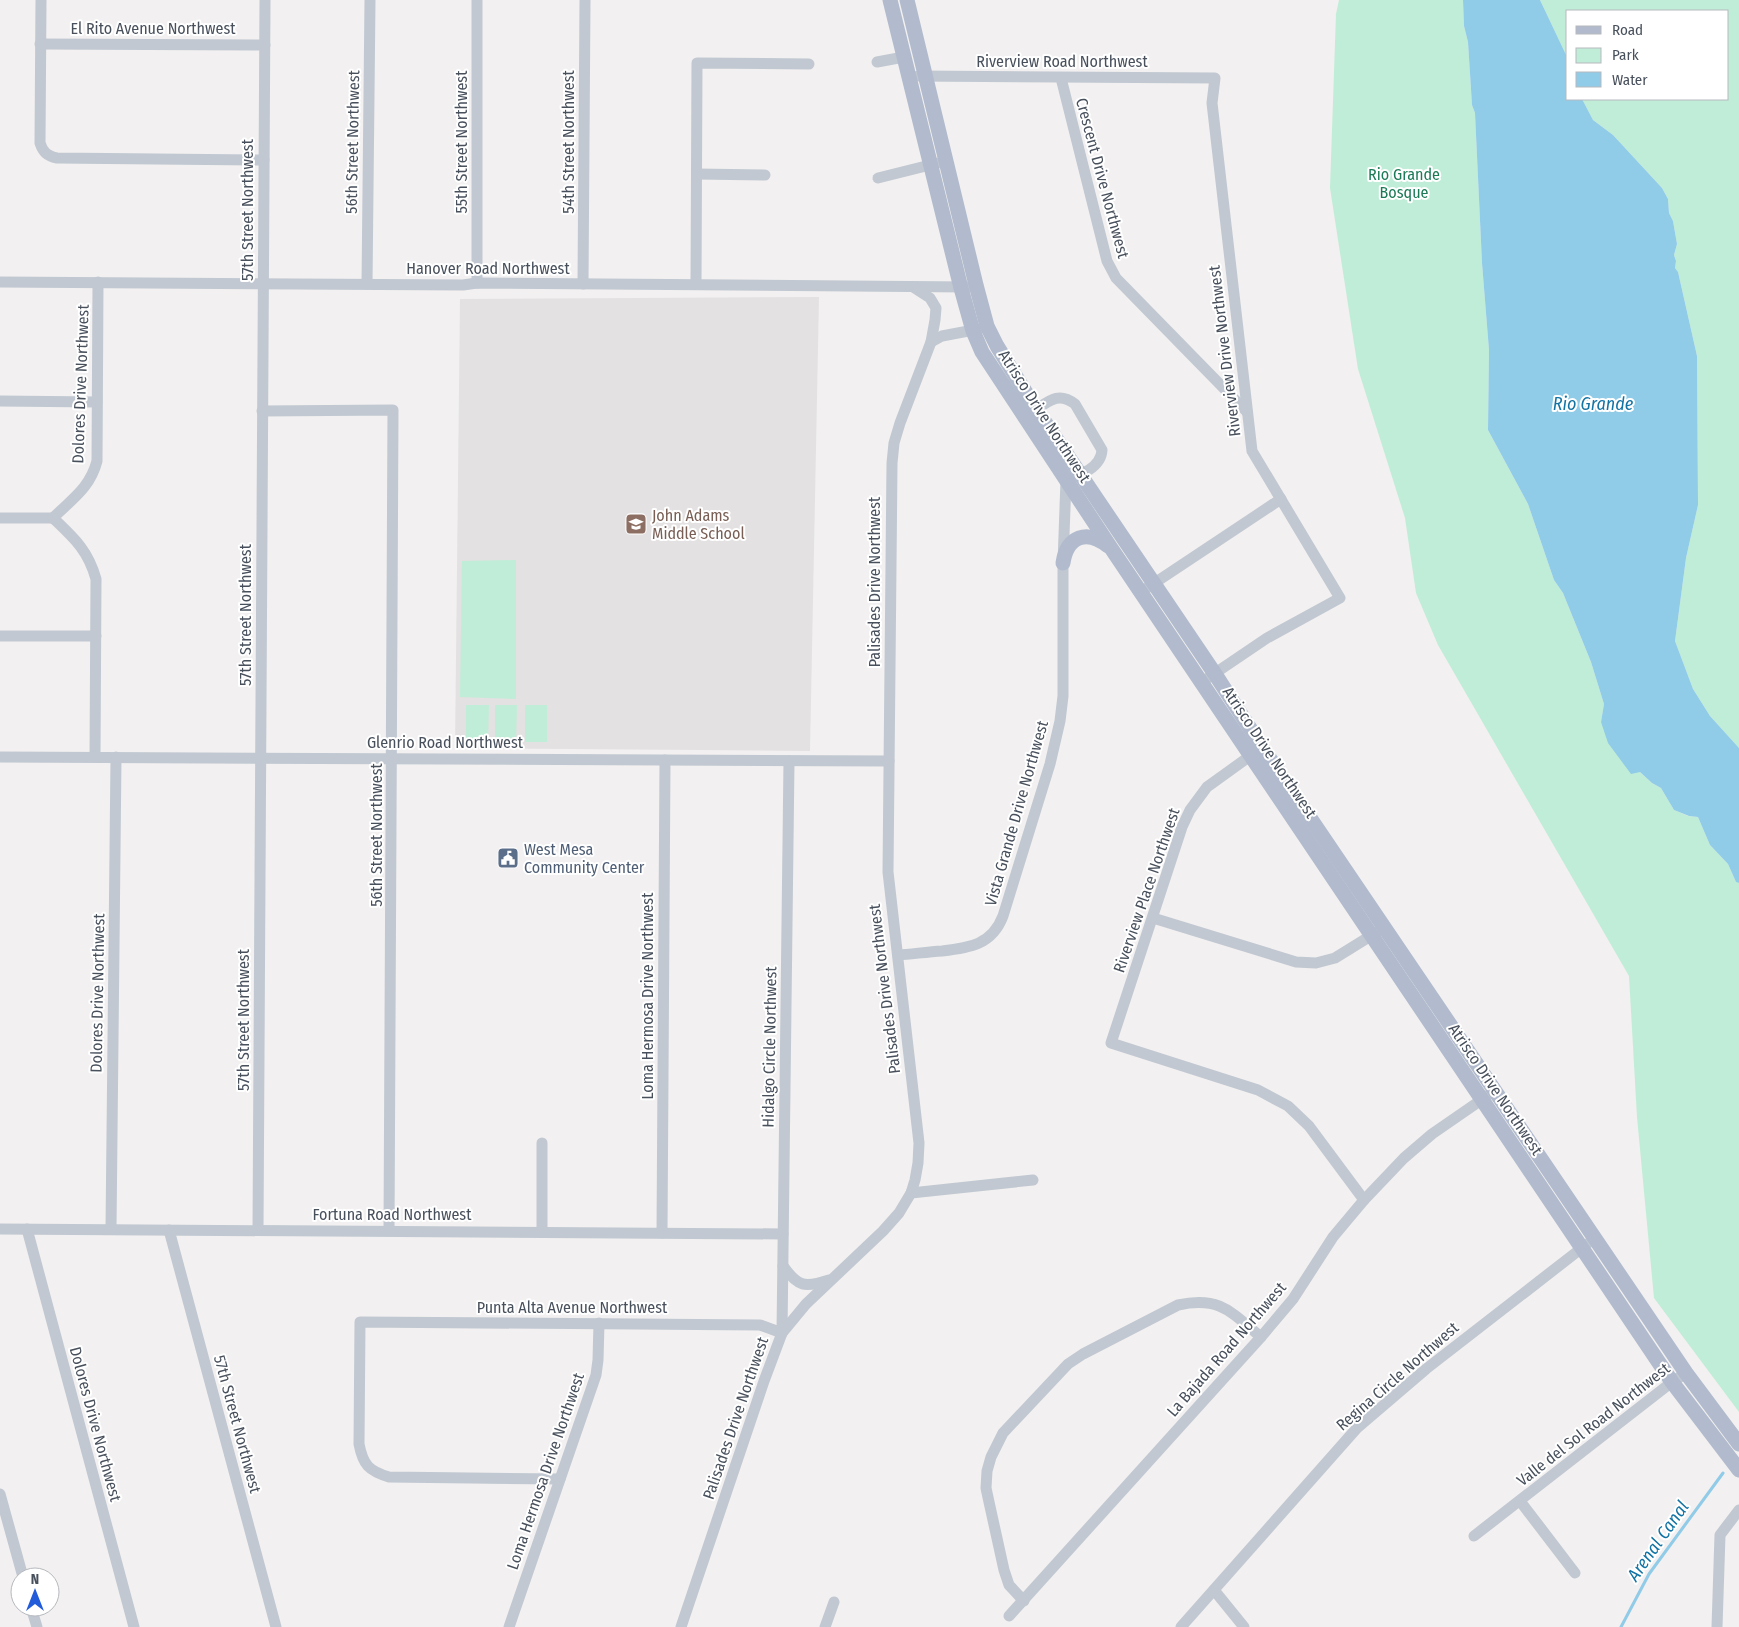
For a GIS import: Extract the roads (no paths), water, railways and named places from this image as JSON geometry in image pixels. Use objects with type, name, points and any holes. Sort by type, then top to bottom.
[{"type":"main road","name":"Atrisco Drive Northwest","points":[[890,0],[909,76],[938,163],[980,329],[982,352],[1081,475],[1215,674],[1256,751],[1371,936],[1672,1382],[1739,1470]]},
{"type":"main road","name":"Atrisco Drive Northwest","points":[[907,0],[925,76],[938,163]]},
{"type":"main road","name":"Atrisco Drive Northwest","points":[[1030,413],[1066,480],[1202,682],[1256,751],[1386,927],[1686,1373],[1739,1444]]},
{"type":"main road","points":[[1063,563],[1068,546],[1082,536],[1094,537],[1111,548]]},
{"type":"street","points":[[41,0],[40,142],[42,151],[49,157],[264,160]]},
{"type":"street","name":"57th Street Northwest","points":[[258,1230],[265,0]]},
{"type":"street","name":"56th Street Northwest","points":[[367,284],[370,0]]},
{"type":"street","name":"55th Street Northwest","points":[[477,283],[478,0]]},
{"type":"street","name":"54th Street Northwest","points":[[583,284],[585,0]]},
{"type":"street","name":"El Rito Avenue Northwest","points":[[40,44],[265,45]]},
{"type":"street","points":[[877,62],[904,57]]},
{"type":"street","points":[[696,284],[697,63],[809,64]]},
{"type":"street","name":"Riverview Road Northwest","points":[[909,76],[1215,78]]},
{"type":"street","name":"Crescent Drive Northwest","points":[[1061,78],[1110,270],[1247,412]]},
{"type":"street","name":"Riverview Drive Northwest","points":[[1215,78],[1212,103],[1252,451],[1340,598],[1267,638],[1215,674]]},
{"type":"street","points":[[878,178],[938,163]]},
{"type":"street","points":[[697,174],[765,175]]},
{"type":"street","name":"Hanover Road Northwest","points":[[0,282],[968,286]]},
{"type":"street","name":"Dolores Drive Northwest","points":[[53,518],[84,488],[93,475],[96,460],[98,282]]},
{"type":"street","name":"Palisades Drive Northwest","points":[[681,1627],[760,1391],[782,1333],[806,1304],[891,1222],[911,1193],[918,1163],[919,1143],[888,872],[892,463],[894,443],[900,423],[931,342],[936,320],[936,308],[930,298],[912,287]]},
{"type":"street","points":[[931,342],[942,336],[980,329]]},
{"type":"street","points":[[1030,413],[1058,397],[1064,398],[1075,404],[1102,450],[1098,462],[1081,475],[1066,480]]},
{"type":"street","points":[[0,401],[97,402]]},
{"type":"street","name":"56th Street Northwest","points":[[262,411],[394,410],[390,1230]]},
{"type":"street","name":"Vista Grande Drive Northwest","points":[[898,955],[969,947],[989,937],[1001,921],[1050,764],[1060,721],[1063,687],[1063,563],[1066,480]]},
{"type":"street","points":[[1141,592],[1282,499]]},
{"type":"street","points":[[0,518],[53,518],[82,548],[91,562],[96,579],[96,757]]},
{"type":"street","points":[[0,636],[96,636]]},
{"type":"street","points":[[1202,682],[1215,674]]},
{"type":"street","name":"Riverview Place Northwest","points":[[1256,751],[1207,787],[1190,810],[1182,827],[1111,1043],[1258,1090],[1288,1106],[1309,1126],[1364,1200]]},
{"type":"street","name":"Glenrio Road Northwest","points":[[0,757],[889,762]]},
{"type":"street","name":"Dolores Drive Northwest","points":[[112,1229],[116,757]]},
{"type":"street","name":"Loma Hermosa Drive Northwest","points":[[662,1233],[665,760]]},
{"type":"street","name":"Hidalgo Circle Northwest","points":[[782,1333],[788,761]]},
{"type":"street","points":[[1153,918],[1296,962],[1316,963],[1335,958],[1386,927]]},
{"type":"street","name":"La Bajada Road Northwest","points":[[1009,1616],[1261,1337],[1293,1299],[1333,1237],[1364,1200],[1404,1158],[1432,1134],[1495,1090]]},
{"type":"street","points":[[542,1143],[542,1232]]},
{"type":"street","points":[[911,1193],[1033,1180]]},
{"type":"street","name":"Fortuna Road Northwest","points":[[0,1229],[783,1234]]},
{"type":"street","name":"Dolores Drive Northwest","points":[[27,1229],[134,1627]]},
{"type":"street","name":"57th Street Northwest","points":[[169,1230],[273,1626]]},
{"type":"street","name":"Regina Circle Northwest","points":[[1181,1627],[1357,1428],[1426,1369],[1595,1239]]},
{"type":"street","points":[[783,1266],[791,1278],[806,1286],[833,1279]]},
{"type":"street","points":[[1024,1601],[1009,1585],[986,1488],[987,1472],[991,1457],[1003,1432],[1068,1364],[1082,1354],[1178,1305],[1193,1302],[1211,1302],[1226,1308],[1261,1337]]},
{"type":"street","name":"Punta Alta Avenue Northwest","points":[[560,1478],[389,1477],[378,1474],[368,1468],[362,1458],[359,1444],[360,1322],[760,1325],[782,1333]]},
{"type":"street","name":"Loma Hermosa Drive Northwest","points":[[509,1627],[596,1375],[599,1323]]},
{"type":"street","name":"Valle del Sol Road Northwest","points":[[1474,1536],[1686,1373]]},
{"type":"street","points":[[0,1494],[20,1567]]},
{"type":"street","name":"Valle del Sol Road Northwest","points":[[1520,1501],[1575,1573]]},
{"type":"street","points":[[1718,1627],[1720,1535],[1739,1510]]},
{"type":"street","points":[[1214,1590],[1244,1627]]},
{"type":"street","points":[[825,1627],[834,1602]]},
{"type":"water","name":"Rio Grande","points":[[1463,0],[1540,0],[1566,55],[1566,100],[1583,100],[1593,120],[1613,135],[1662,188],[1668,199],[1669,213],[1673,221],[1677,244],[1674,255],[1676,261],[1675,268],[1678,272],[1697,356],[1698,505],[1686,558],[1675,641],[1693,689],[1710,716],[1739,748],[1739,883],[1736,882],[1728,864],[1710,845],[1698,817],[1689,816],[1674,810],[1661,788],[1640,772],[1631,774],[1608,743],[1601,722],[1604,704],[1591,662],[1563,593],[1554,580],[1528,504],[1488,430],[1489,350],[1482,263],[1475,113],[1472,105],[1468,42],[1464,26]]},
{"type":"waterway","name":"Arenal Canal","points":[[1621,1627],[1649,1574],[1723,1473]]},
{"type":"place","name":"John Adams Middle School","points":[[636,524]]},
{"type":"place","name":"West Mesa Community Center","points":[[508,858]]},
{"type":"park label","name":"Rio Grande Bosque","points":[[1404,183]]}]
